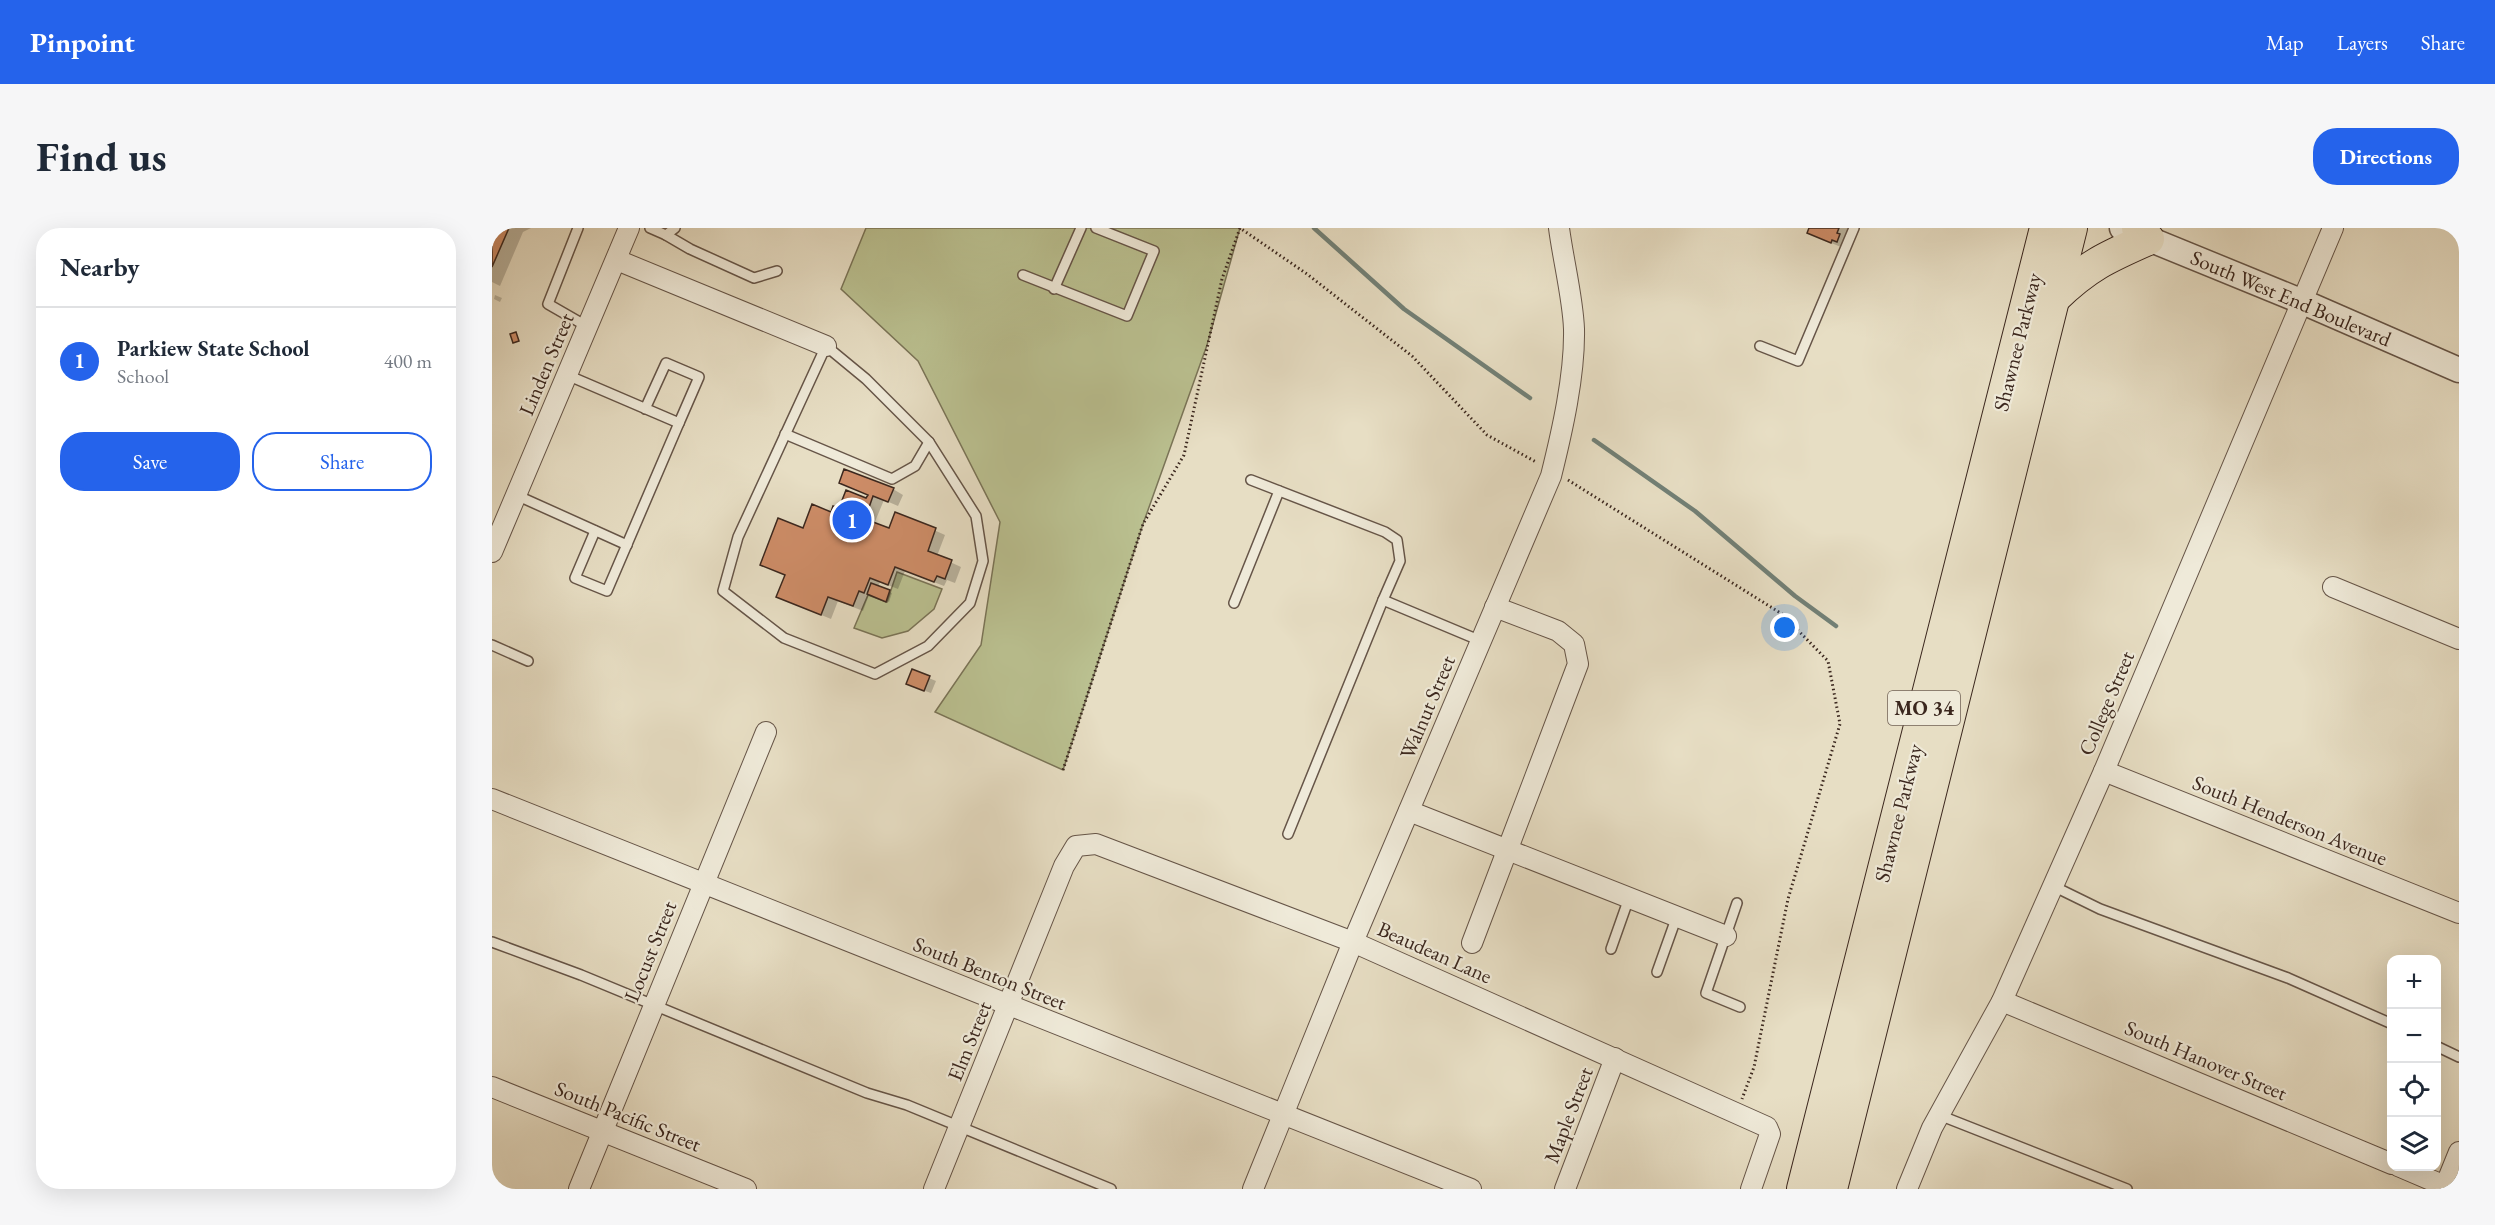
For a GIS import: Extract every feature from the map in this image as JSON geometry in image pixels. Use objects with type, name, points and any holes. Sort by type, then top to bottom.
[{"type":"highway","points":[[2023,228],[2043,288],[2078,275],[2136,232]]},
{"type":"highway","name":"Shawnee Parkway","points":[[1832,1189],[2043,288],[2046,228]]},
{"type":"highway","name":"Shawnee Parkway","points":[[1803,1189],[2043,288],[2072,228]]},
{"type":"street","name":"Linden Street","points":[[492,552],[629,228]]},
{"type":"street","name":"Walnut Street","points":[[1253,1189],[1353,942],[1552,471],[1561,437],[1568,393],[1574,329],[1559,228]]},
{"type":"street","name":"College Street","points":[[1907,1189],[1939,1115],[2002,1001],[2104,771],[2333,228]]},
{"type":"street","name":"South West End Boulevard","points":[[2136,232],[2459,370]]},
{"type":"street","points":[[616,260],[826,346]]},
{"type":"street","points":[[2333,587],[2459,639]]},
{"type":"street","points":[[1472,943],[1578,664],[1574,644],[1558,631],[1495,607]]},
{"type":"street","name":"Locust Street","points":[[579,1189],[766,732]]},
{"type":"street","name":"South Henderson Avenue","points":[[2104,771],[2459,913]]},
{"type":"street","name":"South Benton Street","points":[[492,799],[703,885],[1471,1189]]},
{"type":"street","points":[[1408,811],[1726,936]]},
{"type":"street","name":"Beaudean Lane","points":[[1076,846],[1096,844],[1353,942],[1738,1112],[1767,1127],[1770,1134],[1751,1189]]},
{"type":"street","name":"Elm Street","points":[[934,1189],[1064,866],[1076,846]]},
{"type":"street","name":"South Hanover Street","points":[[2002,1001],[2387,1162]]},
{"type":"street","name":"Maple Street","points":[[1566,1189],[1615,1058]]},
{"type":"street","name":"South Pacific Street","points":[[492,1087],[746,1189]]},
{"type":"street","points":[[2407,1171],[2447,1188],[2459,1152]]},
{"type":"lane","points":[[578,228],[548,304],[588,327]]},
{"type":"lane","points":[[650,228],[754,278],[777,271]]},
{"type":"lane","points":[[666,234],[675,228]]},
{"type":"lane","points":[[1054,289],[1081,228]]},
{"type":"lane","points":[[1023,275],[1127,316],[1154,251],[1096,228]]},
{"type":"lane","points":[[1760,346],[1798,361],[1854,228]]},
{"type":"lane","points":[[826,346],[866,378],[929,442],[976,516],[983,561],[970,603],[928,646],[875,674],[784,638],[723,591],[738,537],[785,434],[826,346]]},
{"type":"lane","points":[[595,531],[575,578],[607,591],[699,377],[666,363],[645,409]]},
{"type":"lane","points":[[567,375],[679,423]]},
{"type":"lane","points":[[785,434],[892,479],[915,466],[929,442]]},
{"type":"lane","points":[[1251,480],[1385,532],[1398,540],[1400,561],[1288,834]]},
{"type":"lane","points":[[1234,603],[1279,491]]},
{"type":"lane","points":[[516,495],[627,545]]},
{"type":"lane","points":[[1383,600],[1481,641]]},
{"type":"lane","points":[[492,645],[528,661]]},
{"type":"lane","points":[[2053,886],[2100,909],[2288,978],[2387,1022]]},
{"type":"lane","points":[[1611,949],[1629,898]]},
{"type":"lane","points":[[1737,903],[1706,993],[1740,1007]]},
{"type":"lane","points":[[1657,972],[1677,916]]},
{"type":"lane","points":[[492,942],[867,1093],[907,1105],[1111,1189]]},
{"type":"lane","points":[[2441,1048],[2459,1057]]},
{"type":"lane","points":[[1939,1115],[2127,1189]]},
{"type":"path","points":[[1063,770],[1143,525],[1184,455],[1222,279],[1240,228],[1307,274],[1412,356],[1487,435],[1590,491],[1782,614],[1828,661],[1840,724],[1788,899],[1754,1067],[1738,1112]]},
{"type":"green space","points":[[866,228],[1240,228],[1207,345],[1143,524],[1063,770],[935,712],[981,645],[1000,522],[918,361],[841,289]]},
{"type":"green space","points":[[897,572],[942,589],[934,609],[908,631],[882,638],[854,628],[868,595],[887,602]]},
{"type":"building","points":[[492,228],[509,228],[492,267]]},
{"type":"building","points":[[1809,228],[1839,228],[1837,233],[1840,234],[1837,242],[1832,240],[1831,243],[1807,233]]},
{"type":"building","points":[[516,332],[519,341],[513,343],[510,334]]},
{"type":"building","points":[[844,469],[894,488],[888,502],[873,496],[865,519],[889,528],[895,512],[936,528],[928,551],[952,560],[945,579],[937,576],[934,582],[895,567],[888,585],[870,578],[864,593],[859,591],[853,606],[828,597],[821,615],[776,597],[785,575],[760,565],[778,518],[803,528],[812,504],[831,512],[833,506],[839,508],[846,490],[866,498],[868,495],[839,483]]},
{"type":"building","points":[[871,583],[890,590],[886,602],[867,594]]},
{"type":"building","points":[[912,669],[930,676],[924,691],[906,684]]},
{"type":"waterway","points":[[1314,228],[1404,309],[1530,398]]},
{"type":"waterway","points":[[1594,440],[1695,511],[1795,596],[1836,626]]},
{"type":"place","name":"Parkiew State School","points":[[852,520]]}]
